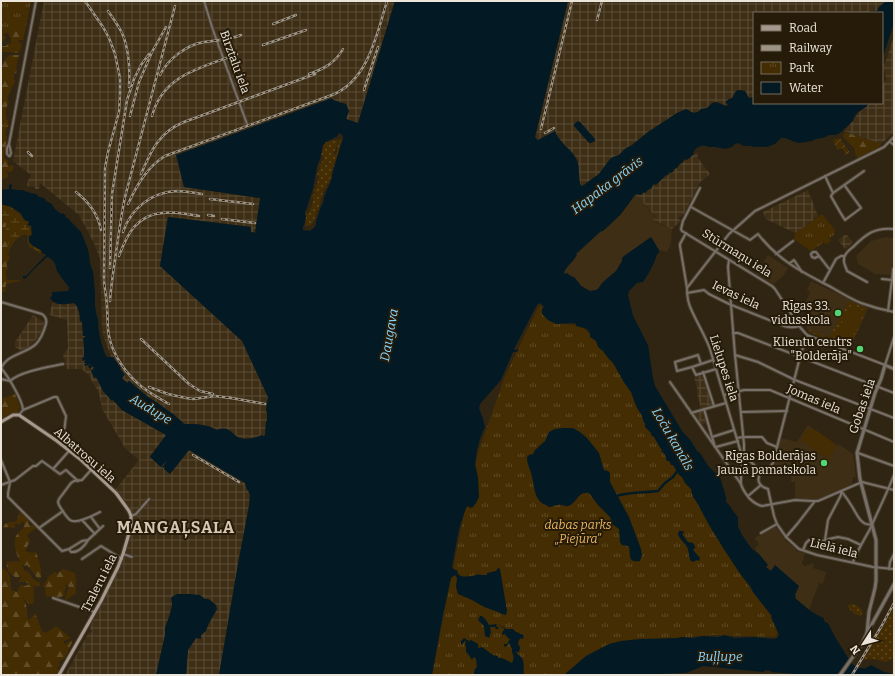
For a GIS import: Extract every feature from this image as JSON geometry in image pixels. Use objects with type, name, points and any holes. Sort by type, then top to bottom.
[{"type":"main road","points":[[1,422],[13,415],[19,415]]},
{"type":"main road","name":"Albatrosu iela","points":[[19,415],[70,450],[116,493],[131,516]]},
{"type":"main road","name":"Traleru iela","points":[[59,675],[107,590],[122,559],[131,525],[131,516]]},
{"type":"street","points":[[9,144],[11,153],[10,156],[7,152],[36,1]]},
{"type":"street","name":"Birztalu iela","points":[[203,1],[247,124]]},
{"type":"street","points":[[687,288],[732,230],[759,209],[884,147],[894,137]]},
{"type":"street","points":[[890,142],[894,144]]},
{"type":"street","points":[[833,193],[864,171]]},
{"type":"street","points":[[825,176],[833,193],[831,196],[845,220],[861,208],[844,186]]},
{"type":"street","name":"Stūrmaņu iela","points":[[700,188],[683,221],[681,228],[682,231],[772,286],[799,326],[807,335],[894,369]]},
{"type":"street","points":[[691,207],[750,240],[758,234],[764,242],[785,262],[803,273],[863,304],[894,312]]},
{"type":"street","points":[[823,283],[836,259],[844,256],[867,234],[886,228],[894,229]]},
{"type":"street","name":"Lielupes iela","points":[[686,233],[680,246],[687,294],[691,309],[706,337],[742,454],[743,465],[741,485]]},
{"type":"street","points":[[776,254],[793,241]]},
{"type":"street","points":[[819,256],[830,270]]},
{"type":"street","points":[[844,256],[847,271],[867,282]]},
{"type":"street","points":[[729,259],[728,267],[731,305],[744,448],[742,454],[762,472]]},
{"type":"street","points":[[789,264],[794,260],[803,273]]},
{"type":"street","points":[[888,311],[894,269]]},
{"type":"street","points":[[882,279],[892,280]]},
{"type":"street","name":"Ievas iela","points":[[687,294],[704,290],[731,305],[788,327],[795,328],[799,326]]},
{"type":"street","points":[[1,302],[42,314],[47,321],[43,334],[37,343],[7,359],[1,368],[10,381],[23,410]]},
{"type":"street","points":[[734,333],[738,333],[894,393]]},
{"type":"street","points":[[748,496],[761,485],[759,483],[759,476],[772,465],[774,461],[807,335]]},
{"type":"street","name":"Gobas iela","points":[[867,633],[869,612],[876,581],[876,540],[861,482],[857,453],[894,337]]},
{"type":"street","points":[[701,364],[698,354],[675,362],[677,371],[692,367],[701,364],[713,360]]},
{"type":"street","points":[[736,355],[758,362],[794,380],[894,418]]},
{"type":"street","points":[[10,381],[16,376],[31,371],[63,364]]},
{"type":"street","points":[[692,367],[695,374],[716,368]]},
{"type":"street","points":[[703,372],[714,406]]},
{"type":"street","points":[[1,379],[10,381]]},
{"type":"street","points":[[670,382],[748,496],[755,503],[760,506],[795,500],[815,502]]},
{"type":"street","name":"Jomas iela","points":[[724,395],[739,390],[767,389],[894,442]]},
{"type":"street","points":[[19,415],[23,410],[57,397],[66,416],[63,441],[61,444]]},
{"type":"street","points":[[691,413],[726,403]]},
{"type":"street","points":[[704,409],[715,447]]},
{"type":"street","points":[[741,412],[787,411]]},
{"type":"street","points":[[702,429],[709,427]]},
{"type":"street","points":[[712,437],[734,430]]},
{"type":"street","points":[[715,447],[743,437],[762,437],[767,443],[777,447]]},
{"type":"street","points":[[53,470],[70,450]]},
{"type":"street","points":[[857,453],[894,466]]},
{"type":"street","points":[[1,460],[10,482],[8,497],[62,551],[69,549],[77,543],[88,540]]},
{"type":"street","points":[[1,485],[10,482],[42,461],[60,474],[66,470],[79,481]]},
{"type":"street","points":[[91,470],[82,480],[71,483],[58,502],[70,521],[74,522],[91,517],[100,512]]},
{"type":"street","points":[[853,563],[894,475]]},
{"type":"street","points":[[786,537],[815,502],[861,482],[894,490]]},
{"type":"street","name":"Lielā iela","points":[[761,485],[768,489],[777,524],[786,537],[796,546],[817,555],[876,568],[894,569]]},
{"type":"street","points":[[841,491],[858,517],[866,524],[872,524]]},
{"type":"street","points":[[825,540],[828,520],[841,495],[841,491]]},
{"type":"street","points":[[131,516],[136,514],[149,499]]},
{"type":"street","points":[[39,528],[63,511]]},
{"type":"street","points":[[91,517],[100,529]]},
{"type":"street","points":[[82,520],[95,534]]},
{"type":"street","points":[[761,533],[777,524]]},
{"type":"street","points":[[69,549],[71,552],[76,552],[103,526]]},
{"type":"street","points":[[803,550],[809,540],[819,541],[838,537],[848,539],[861,545]]},
{"type":"street","points":[[82,559],[101,546],[122,559]]},
{"type":"street","points":[[123,554],[132,557]]},
{"type":"street","points":[[889,569],[890,562],[894,554]]},
{"type":"street","points":[[840,675],[862,644],[894,584]]},
{"type":"street","points":[[52,598],[94,612]]},
{"type":"shaded area","points":[[44,1],[395,1],[358,123],[346,119],[335,100],[332,99],[184,187],[260,198],[256,232],[251,232],[251,227],[168,217],[160,266],[242,341],[268,397],[266,410],[267,420],[264,436],[244,439],[237,437],[227,429],[217,430],[198,424],[184,424],[129,381],[127,383],[122,378],[120,369],[113,357],[111,357],[102,329],[100,259],[94,243],[79,215],[40,183],[39,189],[27,186],[31,175],[13,161]]},
{"type":"shaded area","points":[[568,1],[885,1],[877,11],[870,12],[753,12],[753,97],[748,98],[745,91],[740,90],[736,91],[732,98],[728,99],[728,105],[726,106],[716,102],[698,112],[677,113],[623,150],[619,155],[613,157],[608,161],[599,174],[584,185],[581,186],[555,131],[538,140],[535,138]]},
{"type":"shaded area","points":[[894,36],[894,132],[881,144],[844,131],[866,104],[883,104],[883,84],[886,80],[884,66]]},
{"type":"shaded area","points":[[697,152],[697,157],[710,174],[700,182],[684,214],[678,218],[681,221],[672,229],[653,220],[656,217],[635,195],[645,193]]},
{"type":"shaded area","points":[[808,190],[818,216],[803,228],[795,233],[766,219],[763,212]]},
{"type":"shaded area","points":[[635,195],[656,218],[653,221],[672,229],[671,244],[667,252],[659,250],[650,238],[622,258],[622,261],[616,271],[602,283],[598,289],[593,291],[581,286],[575,278],[564,274],[564,271],[573,261],[576,254],[621,214]]},
{"type":"shaded area","points":[[847,235],[852,243],[845,249],[838,240]]},
{"type":"shaded area","points":[[885,237],[894,238],[894,268],[891,268],[890,275],[875,274],[858,264],[856,256],[871,241]]},
{"type":"shaded area","points":[[768,255],[788,268],[784,275],[774,284],[756,273]]},
{"type":"shaded area","name":"Rīgas 33. vidusskola","points":[[811,281],[868,308],[850,348],[808,332],[806,326],[815,319],[806,307],[807,306],[805,303],[810,292],[807,290]]},
{"type":"shaded area","points":[[53,302],[58,304],[74,303],[77,306],[80,321],[82,321],[83,336],[86,335],[84,350],[87,351],[83,355],[87,364],[91,364],[90,368],[93,366],[94,368],[91,370],[92,373],[96,370],[101,388],[106,394],[122,410],[166,435],[150,456],[161,467],[167,459],[164,466],[170,474],[189,450],[245,483],[250,499],[219,675],[186,675],[188,650],[196,638],[206,631],[217,609],[206,600],[189,594],[172,605],[165,628],[165,635],[156,675],[65,675],[89,632],[91,633],[92,631],[90,629],[93,620],[120,567],[135,521],[115,490],[139,460],[125,448],[102,409],[99,393],[88,374],[81,369],[67,369],[63,355],[68,348],[67,320],[49,315]]},
{"type":"shaded area","points":[[33,315],[44,322],[42,333],[28,348],[21,351],[15,347],[15,342]]},
{"type":"shaded area","points":[[703,375],[713,406],[701,409],[694,377]]},
{"type":"shaded area","points":[[704,410],[707,423],[701,425],[694,413]]},
{"type":"shaded area","name":"Rīgas Bolderājas Jaunā pamatskola","points":[[808,425],[838,446],[839,444],[853,454],[856,477],[853,477],[852,484],[818,500],[795,498],[795,482],[791,482],[791,472],[774,468],[781,438],[797,442]]},
{"type":"shaded area","points":[[775,526],[786,541],[796,548],[796,551],[805,553],[802,564],[806,567],[807,565],[814,563],[813,568],[826,572],[823,584],[819,583],[809,610],[795,599],[795,595],[775,565],[771,571],[766,567],[768,565],[756,551],[755,548],[759,544],[754,538]]},
{"type":"green space","points":[[1,1],[31,1],[25,30],[1,34]]},
{"type":"green space","points":[[31,1],[23,40],[18,40],[22,45],[19,53],[1,52],[1,46],[6,46],[8,43],[11,44],[11,38],[8,34]]},
{"type":"green space","points":[[1,32],[6,38],[2,42],[1,46]]},
{"type":"green space","points":[[9,55],[19,55],[16,67],[17,72],[13,75],[15,83],[7,97],[9,102],[6,108],[6,114],[9,125],[3,132],[7,137],[4,155],[5,159],[8,160],[9,166],[13,165],[13,170],[8,172],[4,170],[8,174],[8,177],[1,180],[1,70],[4,61]]},
{"type":"green space","points":[[1,116],[8,120],[1,155]]},
{"type":"green space","points":[[845,132],[881,144],[879,147],[858,158],[854,148],[843,137]]},
{"type":"green space","points":[[343,138],[329,184],[327,183],[326,188],[324,189],[319,208],[312,224],[306,227],[305,213],[307,212],[308,214],[312,206],[312,195],[315,194],[314,189],[317,187],[315,186],[319,178],[317,175],[320,168],[319,165],[324,158],[321,156],[324,143],[338,140],[333,154],[336,154],[339,140]]},
{"type":"green space","points":[[840,138],[850,153],[846,155],[842,148],[837,150],[833,140]]},
{"type":"green space","points":[[1,204],[12,207],[15,211],[20,213],[24,220],[28,221],[29,223],[27,224],[31,226],[31,236],[29,242],[41,250],[40,254],[36,250],[29,247],[27,241],[28,237],[25,234],[14,242],[8,255],[6,223],[1,220]]},
{"type":"green space","points":[[822,214],[835,230],[834,235],[829,238],[831,241],[826,244],[824,242],[811,251],[794,239],[795,233]]},
{"type":"green space","points":[[1,220],[6,223],[8,243],[7,252],[10,258],[7,264],[7,280],[20,281],[6,284],[5,292],[1,292]]},
{"type":"green space","points":[[849,301],[867,308],[850,349],[809,332],[810,330],[814,331],[813,333],[815,334],[817,332],[829,338]]},
{"type":"green space","name":"dabas parks „Piejūra”","points":[[541,305],[550,321],[582,326],[615,362],[628,382],[659,446],[694,493],[736,567],[751,590],[778,625],[779,631],[775,637],[714,635],[645,641],[630,640],[614,644],[572,668],[566,675],[432,675],[466,503],[479,450],[505,376],[538,308]]},
{"type":"green space","points":[[851,305],[865,311],[851,340],[845,343],[839,339],[837,341],[834,340],[841,324]]},
{"type":"green space","points":[[15,394],[20,408],[18,412],[11,413],[1,419],[1,399]]},
{"type":"green space","points":[[808,429],[814,429],[834,443],[836,447],[832,454],[828,457],[832,459],[831,461],[800,440],[803,440],[803,434]]},
{"type":"green space","points":[[20,512],[29,520],[28,522],[30,526],[33,525],[36,528],[27,535],[30,541],[25,551],[32,553],[36,552],[41,568],[41,578],[38,579],[27,565],[24,566],[21,563],[25,571],[31,575],[33,579],[40,583],[40,586],[37,587],[25,582],[18,582],[22,576],[17,578],[15,577],[9,572],[7,567],[7,562],[20,561],[16,552],[15,542],[16,536],[24,527],[24,522],[19,525],[16,523],[15,527],[12,529],[10,526],[8,528],[3,528],[6,524],[16,521]]},
{"type":"green space","points":[[1,555],[2,568],[9,574],[11,580],[11,590],[18,592],[21,585],[25,586],[30,584],[33,586],[34,602],[32,604],[29,604],[22,597],[26,604],[28,619],[30,619],[35,613],[42,631],[46,633],[56,626],[71,638],[64,641],[64,644],[73,640],[65,658],[59,662],[60,666],[57,668],[60,671],[58,675],[1,675]]},
{"type":"green space","points":[[63,569],[75,573],[76,593],[66,600],[65,599],[69,588],[68,585],[65,585],[65,595],[56,599],[52,596],[46,596],[45,588],[43,586],[49,576],[56,572],[57,574]]},
{"type":"green space","points":[[850,604],[861,609],[861,616],[850,610],[848,606]]},
{"type":"green space","points":[[894,607],[894,658],[887,661],[874,659],[863,660],[887,620]]},
{"type":"water","points":[[395,1],[568,1],[535,137],[538,140],[555,131],[559,139],[577,160],[581,186],[599,174],[611,158],[619,155],[648,132],[677,113],[686,109],[693,113],[698,112],[716,102],[726,106],[728,105],[726,101],[732,98],[736,91],[745,91],[749,98],[753,97],[753,104],[868,104],[855,115],[853,121],[840,133],[812,141],[799,143],[781,138],[775,144],[767,147],[744,146],[738,143],[725,149],[707,146],[698,147],[694,151],[694,154],[687,160],[683,160],[678,167],[673,170],[674,171],[671,173],[670,172],[667,176],[666,175],[656,185],[654,184],[652,188],[645,193],[643,192],[640,195],[635,195],[621,214],[576,254],[577,255],[564,274],[568,273],[575,278],[581,286],[590,291],[596,290],[616,271],[624,256],[651,237],[659,250],[659,253],[657,254],[651,269],[643,282],[637,283],[629,291],[628,295],[633,316],[648,345],[655,386],[682,431],[700,453],[709,467],[720,477],[726,502],[738,517],[738,526],[742,535],[752,549],[759,554],[768,565],[766,567],[771,571],[775,565],[799,586],[795,598],[812,612],[824,618],[825,622],[828,623],[852,664],[858,668],[864,669],[871,665],[884,672],[894,675],[806,675],[771,672],[766,670],[763,672],[703,666],[686,673],[564,675],[586,656],[609,644],[621,641],[682,637],[692,638],[703,636],[719,637],[724,635],[735,638],[754,637],[774,639],[779,635],[771,617],[772,616],[753,592],[725,551],[693,497],[691,489],[673,465],[666,460],[665,455],[661,452],[662,450],[654,437],[645,427],[642,416],[636,406],[631,392],[613,363],[598,347],[596,341],[590,337],[590,333],[587,329],[576,326],[574,323],[556,324],[548,320],[542,314],[542,309],[544,307],[540,303],[537,305],[514,349],[518,349],[518,351],[513,352],[501,380],[480,404],[479,408],[485,427],[477,450],[475,464],[478,477],[479,497],[473,507],[470,508],[468,506],[466,508],[459,529],[452,567],[457,570],[461,576],[475,576],[476,574],[487,575],[487,573],[496,571],[498,568],[500,569],[507,611],[506,615],[484,607],[458,594],[456,587],[457,578],[455,575],[451,578],[432,675],[219,675],[249,506],[250,495],[245,483],[189,450],[170,474],[164,469],[165,467],[162,468],[167,460],[161,467],[150,457],[166,435],[122,410],[113,400],[112,401],[103,391],[96,377],[94,378],[91,371],[94,368],[93,366],[90,369],[88,366],[91,364],[85,366],[84,364],[87,363],[84,362],[86,360],[83,361],[82,358],[84,357],[83,338],[86,336],[83,336],[82,322],[80,321],[77,307],[74,303],[55,303],[50,298],[52,296],[52,292],[68,291],[69,287],[57,271],[54,262],[47,257],[25,279],[23,278],[23,276],[26,276],[46,255],[29,242],[29,236],[32,235],[31,226],[27,225],[29,223],[28,221],[26,221],[16,210],[1,204],[1,190],[9,189],[9,185],[11,184],[11,189],[22,190],[44,198],[52,204],[57,211],[62,214],[63,213],[66,216],[65,217],[68,218],[81,232],[88,250],[93,271],[95,306],[99,333],[103,347],[106,356],[113,357],[121,368],[120,369],[125,374],[122,378],[127,383],[129,381],[148,397],[172,413],[184,424],[205,425],[217,430],[225,429],[243,439],[265,435],[268,397],[242,341],[160,266],[168,217],[251,227],[251,232],[255,233],[260,198],[184,187],[176,155],[332,98],[333,100],[346,104],[349,111],[346,119],[358,123]],"holes":[[[338,134],[342,134],[343,137],[332,178],[324,197],[316,225],[310,231],[303,230],[306,217],[305,213],[313,189],[323,145],[338,136]]]},
{"type":"water","points":[[894,1],[894,23],[883,57],[883,12],[870,12],[877,11],[885,2]]},
{"type":"water","points":[[578,121],[595,139],[595,141],[589,143],[574,126],[574,124]]},
{"type":"water","points":[[573,428],[580,432],[599,453],[604,470],[610,473],[610,482],[629,517],[641,549],[642,555],[640,561],[631,560],[629,547],[622,545],[620,542],[619,529],[612,524],[610,517],[589,493],[582,494],[571,505],[567,506],[559,505],[549,507],[541,502],[537,497],[527,457],[533,454],[535,450],[545,441],[549,432],[555,429]]},
{"type":"water","points":[[679,531],[683,531],[684,533],[682,534],[688,542],[693,543],[695,546],[693,550],[700,558],[699,561],[697,560],[693,562],[690,560],[688,549],[678,535]]},
{"type":"water","points":[[177,594],[200,595],[205,599],[210,600],[216,605],[217,609],[206,631],[201,635],[201,639],[196,638],[188,650],[186,675],[156,675],[165,635],[165,628],[172,605],[171,598]]},
{"type":"water","points":[[480,616],[486,620],[489,625],[497,624],[496,626],[499,628],[496,629],[494,626],[490,627],[491,632],[489,638],[485,636],[484,626],[478,620]]},
{"type":"water","points":[[497,624],[507,629],[513,629],[524,635],[523,639],[521,638],[519,640],[519,652],[516,652],[523,661],[524,675],[473,675],[477,667],[476,659],[474,657],[472,660],[466,652],[466,640],[461,645],[461,641],[464,638],[478,644],[479,648],[482,647],[493,655],[498,656],[498,658],[502,658],[512,663],[514,658],[512,649],[509,643],[506,647],[504,646],[504,644],[507,644],[510,639],[505,634],[502,634],[505,629]]},
{"type":"waterway","name":"Loču kanāls","points":[[617,496],[658,491],[673,477],[678,470]]},
{"type":"railway","points":[[85,1],[109,38],[115,54],[120,78],[119,112],[105,168],[104,286],[109,336],[117,358],[131,377],[145,390],[169,404]]},
{"type":"railway","points":[[128,204],[143,177],[153,165],[165,156],[332,95],[344,88],[363,68],[375,42],[387,1]]},
{"type":"railway","points":[[541,129],[572,1]]},
{"type":"railway","points":[[597,20],[602,1]]},
{"type":"railway","points":[[110,301],[125,197],[175,6]]},
{"type":"railway","points":[[108,11],[120,30],[128,52],[129,87]]},
{"type":"railway","points":[[273,24],[296,15]]},
{"type":"railway","points":[[130,116],[139,82],[152,52],[166,27]]},
{"type":"railway","points":[[263,45],[306,30]]},
{"type":"railway","points":[[160,75],[163,69],[173,58],[191,46],[241,35]]},
{"type":"railway","points":[[364,90],[378,47]]},
{"type":"railway","points":[[309,74],[329,65],[343,49]]},
{"type":"railway","points":[[110,268],[112,194],[127,100],[134,79],[141,65],[149,54]]},
{"type":"railway","points":[[152,116],[157,102],[174,82],[186,74],[237,54]]},
{"type":"railway","points":[[141,174],[152,150],[162,137],[175,126],[315,74]]},
{"type":"railway","points":[[545,133],[554,128]]},
{"type":"railway","points":[[28,152],[32,156]]},
{"type":"railway","points":[[123,232],[131,216],[137,209],[151,198],[159,194],[177,191],[202,194]]},
{"type":"railway","points":[[76,192],[92,209],[98,219],[101,230]]},
{"type":"railway","points":[[210,199],[253,204]]},
{"type":"railway","points":[[119,256],[134,227],[146,217],[167,212],[199,216]]},
{"type":"railway","points":[[208,215],[214,216]]},
{"type":"railway","points":[[222,219],[255,223]]},
{"type":"railway","points":[[141,339],[189,384],[200,391],[213,394]]},
{"type":"railway","points":[[149,387],[168,394],[193,399],[215,396],[231,398]]},
{"type":"railway","points":[[226,397],[265,404]]},
{"type":"railway","points":[[193,455],[239,482]]},
{"type":"railway","points":[[852,675],[894,603]]},
{"type":"place","name":"Rīgas 33. vidusskola","points":[[838,313]]},
{"type":"place","name":"Klientu centrs \"Bolderāja\"","points":[[860,349]]},
{"type":"place","name":"Rīgas Bolderājas Jaunā pamatskola","points":[[824,463]]},
{"type":"district","name":"MANGAĻSALA","points":[[176,527]]},
{"type":"water label","name":"Hapaka grāvis","points":[[607,185]]},
{"type":"water label","name":"Daugava","points":[[389,335]]},
{"type":"water label","name":"Audupe","points":[[151,409]]},
{"type":"water label","name":"Buļļupe","points":[[720,656]]}]
